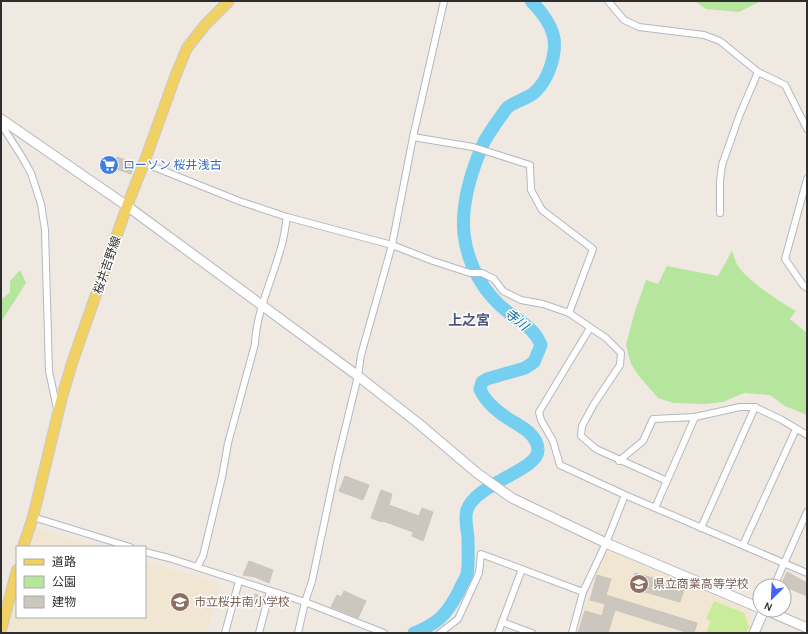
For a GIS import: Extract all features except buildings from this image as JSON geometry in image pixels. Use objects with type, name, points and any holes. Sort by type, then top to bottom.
[{"type":"main road","name":"桜井吉野線","points":[[23,546],[33,517],[72,363],[127,206],[175,76],[187,48],[205,25],[229,1]]},
{"type":"main road","points":[[1,630],[16,574]]},
{"type":"street","points":[[298,633],[312,580],[337,462],[358,376],[361,355],[392,245],[444,1]]},
{"type":"street","points":[[608,1],[624,20],[639,27],[704,35],[720,41],[758,72],[785,85],[807,129]]},
{"type":"street","points":[[720,213],[720,181],[722,165],[740,114],[758,72]]},
{"type":"street","points":[[1,119],[127,206],[358,376],[418,422],[477,473],[512,498],[606,543],[752,605]]},
{"type":"street","points":[[1,124],[28,168],[41,204],[45,230],[49,371],[59,414]]},
{"type":"street","points":[[414,137],[473,147],[530,165],[531,190],[542,210],[593,249],[569,313]]},
{"type":"street","points":[[144,163],[239,201],[287,217],[392,245],[433,261],[470,273],[482,272],[494,279],[503,291],[521,300],[543,304],[569,313],[606,338],[621,353],[620,365],[591,409],[582,426],[581,436],[596,449],[667,482]]},
{"type":"street","points":[[807,179],[785,259],[803,285],[807,288]]},
{"type":"street","points":[[197,567],[203,556],[222,478],[228,443],[255,344],[255,337],[262,306],[281,249],[287,217]]},
{"type":"street","points":[[590,328],[539,412],[541,420],[553,441],[560,465],[625,495],[807,573]]},
{"type":"street","points":[[619,460],[643,441],[653,419],[695,417],[740,407],[755,407],[807,435]]},
{"type":"street","points":[[701,528],[755,407]]},
{"type":"street","points":[[655,508],[695,417]]},
{"type":"street","points":[[743,546],[796,428]]},
{"type":"street","points":[[572,633],[583,592],[606,543],[625,495]]},
{"type":"street","points":[[778,578],[807,512]]},
{"type":"street","points":[[33,517],[127,546]]},
{"type":"street","points":[[146,552],[305,602],[384,633]]},
{"type":"street","points":[[440,633],[458,619],[479,573],[481,554],[583,592]]},
{"type":"street","points":[[498,633],[522,569]]},
{"type":"street","points":[[225,633],[239,581]]},
{"type":"street","points":[[259,633],[270,591]]},
{"type":"street","points":[[754,633],[761,618]]},
{"type":"street","points":[[784,618],[807,628]]},
{"type":"street","points":[[502,622],[532,633]]},
{"type":"shaded area","points":[[33,527],[96,546],[27,546]]},
{"type":"shaded area","name":"県立商業高等学校","points":[[609,551],[748,610],[753,622],[748,633],[576,633],[602,557]]},
{"type":"shaded area","name":"市立桜井南小学校","points":[[146,561],[220,584],[207,633],[5,633],[16,590],[16,618],[146,618]]},
{"type":"green space","points":[[695,1],[761,1],[739,12],[706,9]]},
{"type":"green space","points":[[732,251],[738,266],[749,278],[773,297],[796,311],[790,319],[807,333],[807,415],[785,406],[770,395],[744,393],[723,402],[705,404],[673,403],[658,398],[631,364],[626,345],[635,311],[646,280],[658,284],[667,266],[718,276]]},
{"type":"green space","points":[[20,270],[26,283],[1,322],[1,300],[10,292],[10,281]]},
{"type":"green space","points":[[714,601],[744,613],[749,627],[746,633],[706,633],[711,621],[706,619]]},
{"type":"waterway","name":"寺川","points":[[414,633],[430,625],[446,612],[455,599],[466,576],[468,570],[466,513],[473,500],[494,484],[529,464],[536,457],[538,449],[532,436],[493,407],[482,394],[480,389],[482,382],[487,379],[525,368],[534,362],[541,345],[535,334],[500,305],[485,288],[473,268],[464,234],[464,211],[468,187],[484,142],[508,107],[532,94],[540,87],[551,65],[554,49],[553,34],[544,16],[531,1]]},
{"type":"place","name":"ローソン 桜井浅古","points":[[109,165]]},
{"type":"place","name":"県立商業高等学校","points":[[639,584]]},
{"type":"place","name":"市立桜井南小学校","points":[[180,602]]},
{"type":"district","name":"上之宮","points":[[469,320]]}]
